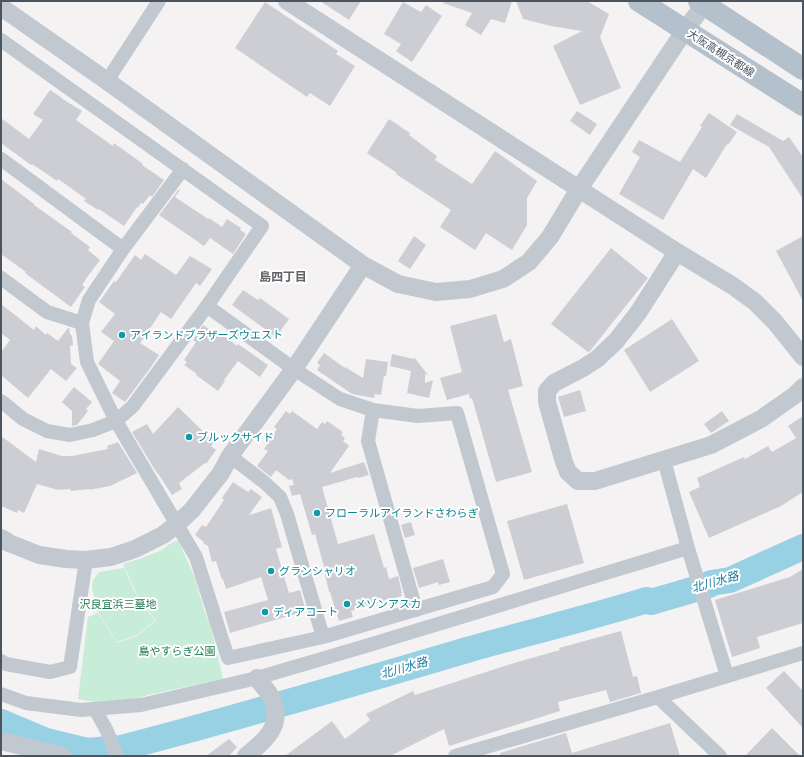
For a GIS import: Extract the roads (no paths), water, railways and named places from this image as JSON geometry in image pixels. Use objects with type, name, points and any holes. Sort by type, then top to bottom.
[{"type":"main road","name":"大阪高槻京都線","points":[[639,1],[803,106]]},
{"type":"main road","points":[[703,2],[803,69]]},
{"type":"street","points":[[108,82],[159,1]]},
{"type":"street","points":[[287,1],[579,190],[732,286],[755,302],[803,357]]},
{"type":"street","points":[[1,8],[108,82],[363,265],[398,284],[436,292],[470,289],[503,280],[529,262],[550,237],[579,190],[703,2]]},
{"type":"street","points":[[1,40],[262,226],[207,306],[133,406],[116,421],[93,430],[70,435],[47,431],[23,419],[1,401]]},
{"type":"street","points":[[1,159],[123,249]]},
{"type":"street","points":[[183,169],[123,249],[89,300],[82,322],[87,362],[116,421],[196,558],[228,658],[323,637],[493,587],[503,574],[456,413],[418,416],[373,410],[340,398],[294,369],[207,306]]},
{"type":"street","points":[[677,252],[638,313],[616,342],[597,359],[584,368],[554,383],[547,391],[547,402],[568,472],[578,481],[595,482],[711,445],[761,419],[796,395],[803,387]]},
{"type":"street","points":[[1,538],[9,544],[39,555],[86,560],[111,557],[163,535],[192,510],[221,473],[230,456],[294,369],[363,265]]},
{"type":"street","points":[[1,278],[47,312],[82,322]]},
{"type":"street","points":[[373,410],[368,441],[416,610]]},
{"type":"street","points":[[230,456],[264,482],[280,497],[287,514],[323,637]]},
{"type":"street","points":[[664,460],[688,548],[727,676]]},
{"type":"street","points":[[1,694],[26,703],[81,710],[141,705],[257,678],[384,641],[688,548]]},
{"type":"street","points":[[1,661],[6,664],[50,672],[70,667],[86,560]]},
{"type":"street","points":[[455,756],[658,698],[803,653]]},
{"type":"street","points":[[246,756],[262,743],[273,728],[274,707],[257,678]]},
{"type":"street","points":[[658,698],[720,756]]},
{"type":"street","points":[[95,709],[107,731],[117,756]]},
{"type":"street","points":[[1,741],[31,752],[62,756]]},
{"type":"waterway","name":"北川水路","points":[[1,722],[46,741],[87,751],[121,748],[251,713],[467,650],[647,600],[651,602],[709,585],[711,583],[730,580],[803,547]]},
{"type":"place","name":"アイランドブラザーズウエスト","points":[[122,335]]},
{"type":"place","name":"ブルックサイド","points":[[189,437]]},
{"type":"place","name":"フローラルアイランドさわらぎ","points":[[317,513]]},
{"type":"place","name":"グランシャリオ","points":[[271,571]]},
{"type":"place","name":"メゾンアスカ","points":[[347,604]]},
{"type":"place","name":"ディアコート","points":[[265,612]]},
{"type":"district","name":"島四丁目","points":[[283,277]]},
{"type":"park label","name":"沢良宜浜三墓地","points":[[118,604]]},
{"type":"park label","name":"島やすらぎ公園","points":[[177,651]]}]
